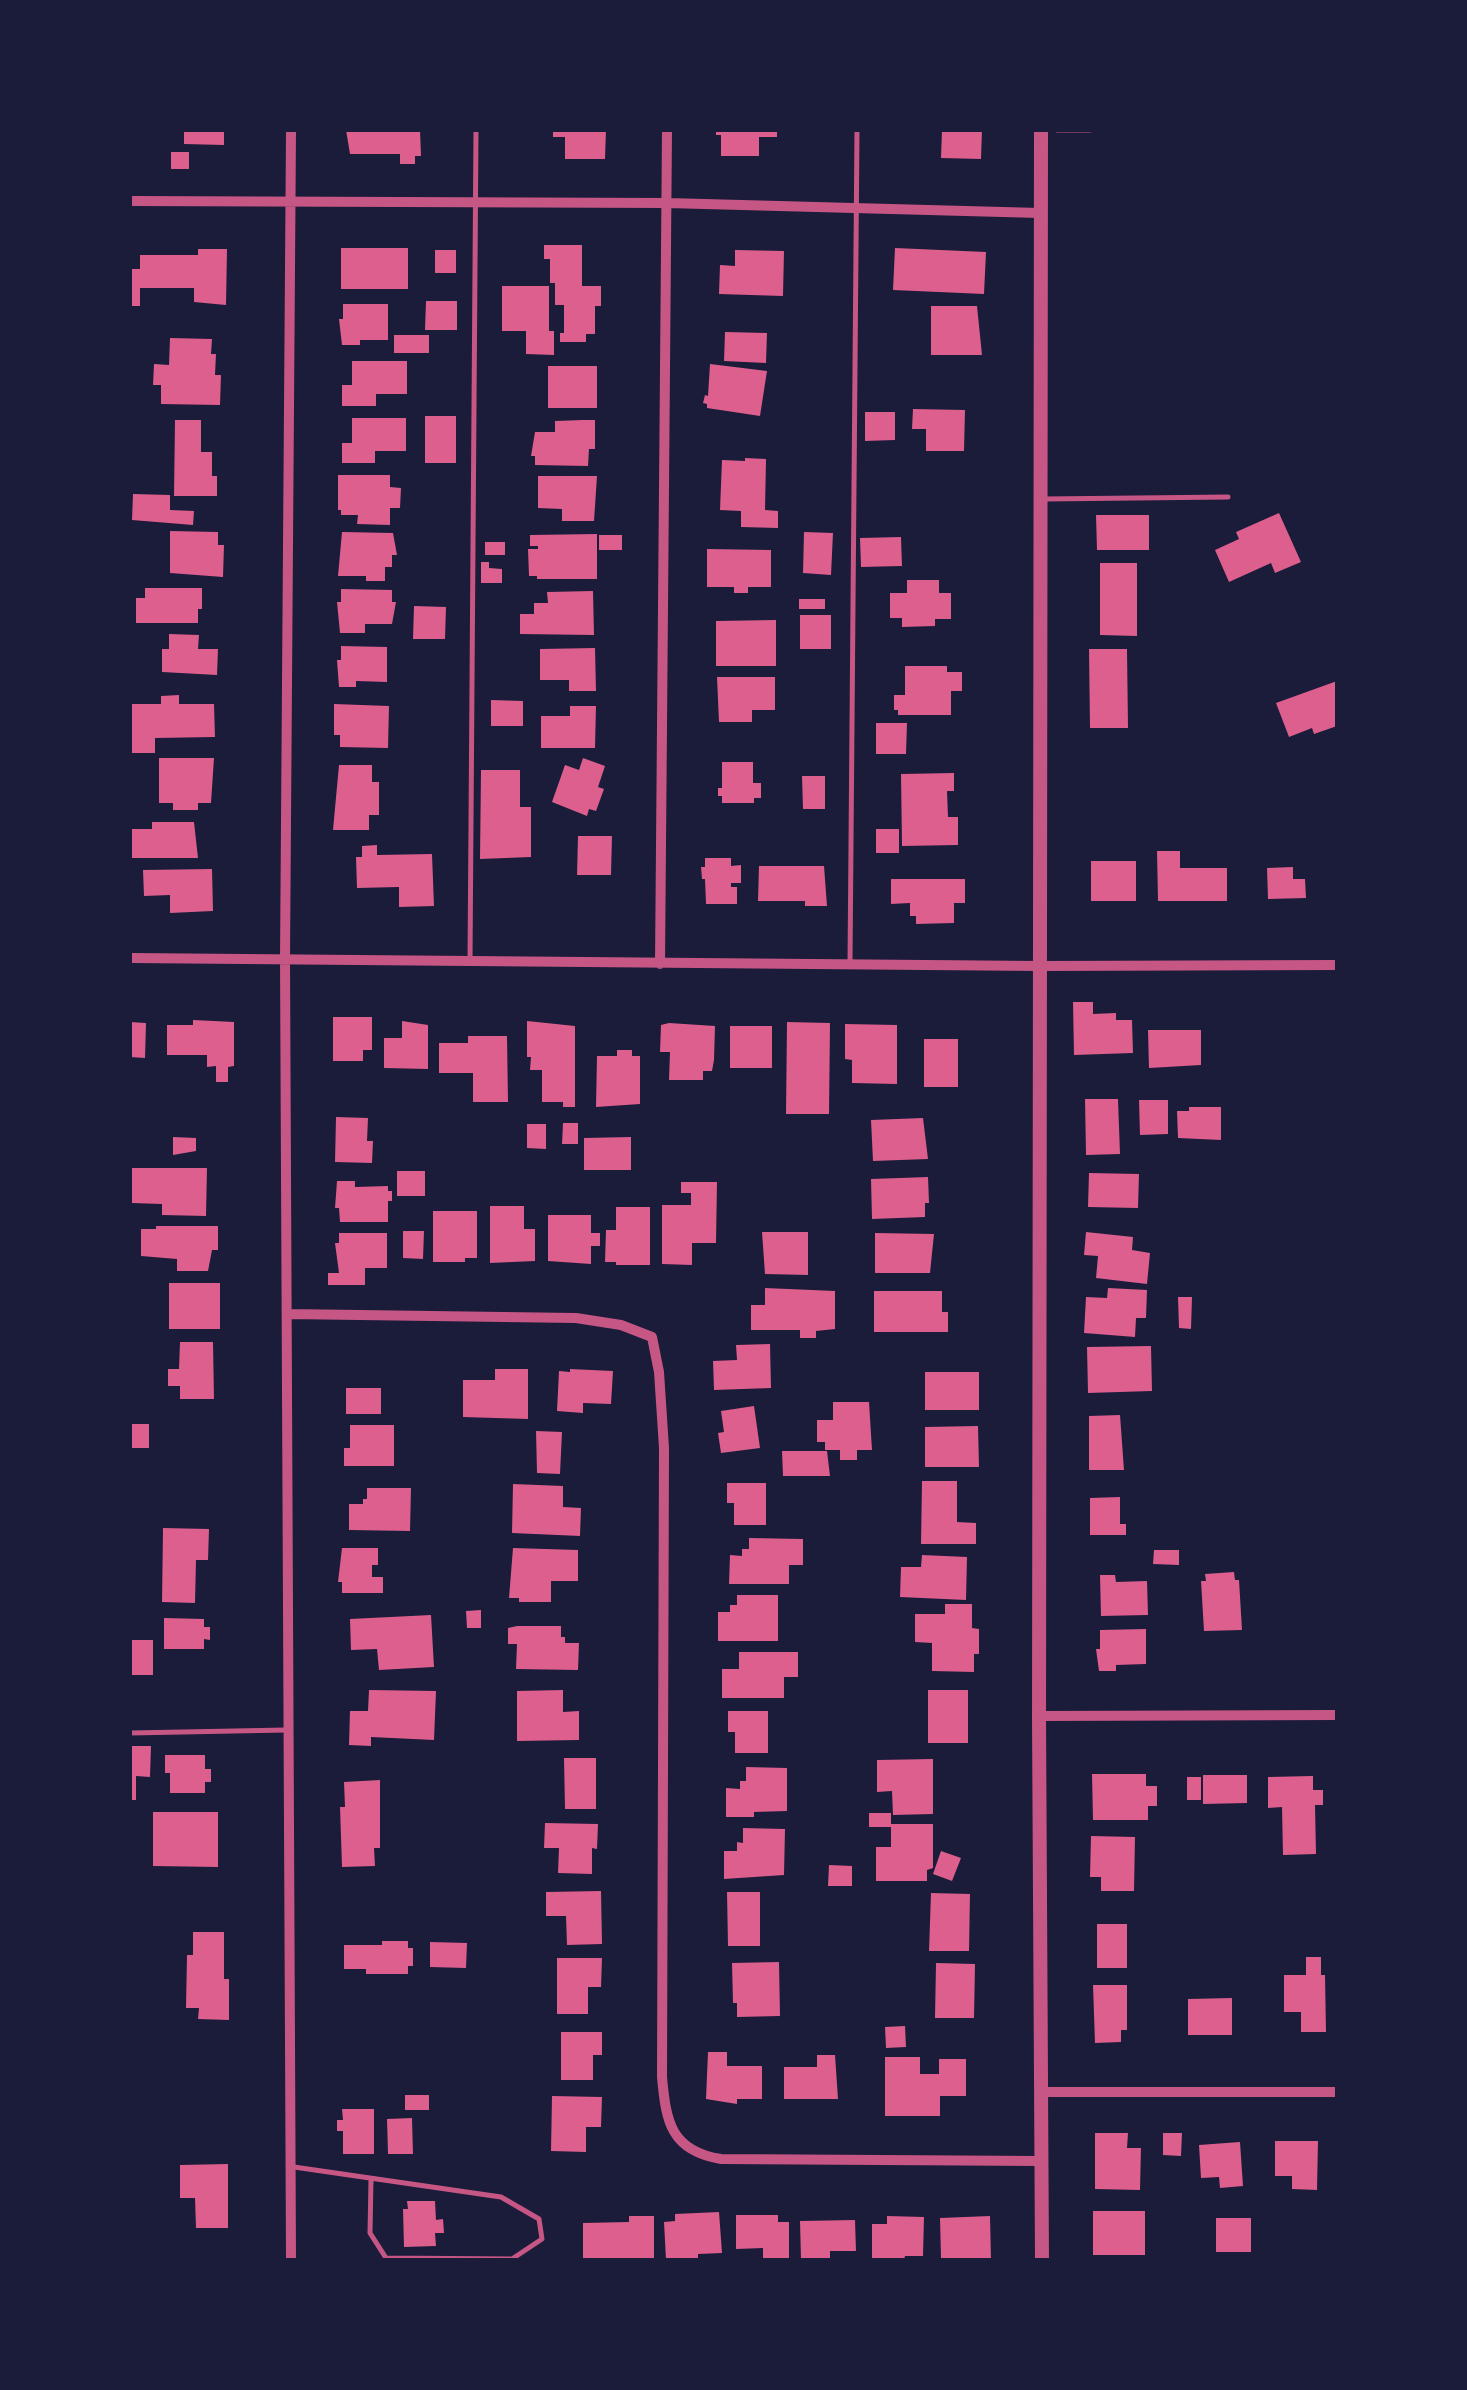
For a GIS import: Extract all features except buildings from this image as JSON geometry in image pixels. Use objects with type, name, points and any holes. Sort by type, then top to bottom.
[{"type":"street","points":[[290,130],[285,958],[291,2260]]},
{"type":"street","points":[[660,964],[667,130]]},
{"type":"street","points":[[1041,130],[1042,2260]]},
{"type":"street","points":[[130,201],[666,203],[1040,213]]},
{"type":"street","points":[[130,958],[1337,965]]},
{"type":"street","points":[[286,1314],[576,1318],[621,1324],[652,1336],[659,1372],[664,1448],[662,2078],[665,2106],[678,2138],[699,2154],[739,2160],[1040,2161]]},
{"type":"street","points":[[1039,1716],[1337,1715]]},
{"type":"street","points":[[1040,2092],[1337,2092]]},
{"type":"lane","points":[[470,960],[476,130]]},
{"type":"lane","points":[[850,965],[857,130]]},
{"type":"lane","points":[[1057,130],[1090,130]]},
{"type":"lane","points":[[1041,499],[1228,497]]},
{"type":"lane","points":[[130,1733],[288,1730]]},
{"type":"lane","points":[[290,2167],[501,2197],[539,2219],[542,2239],[512,2259],[386,2258],[370,2232],[372,2179]]}]
